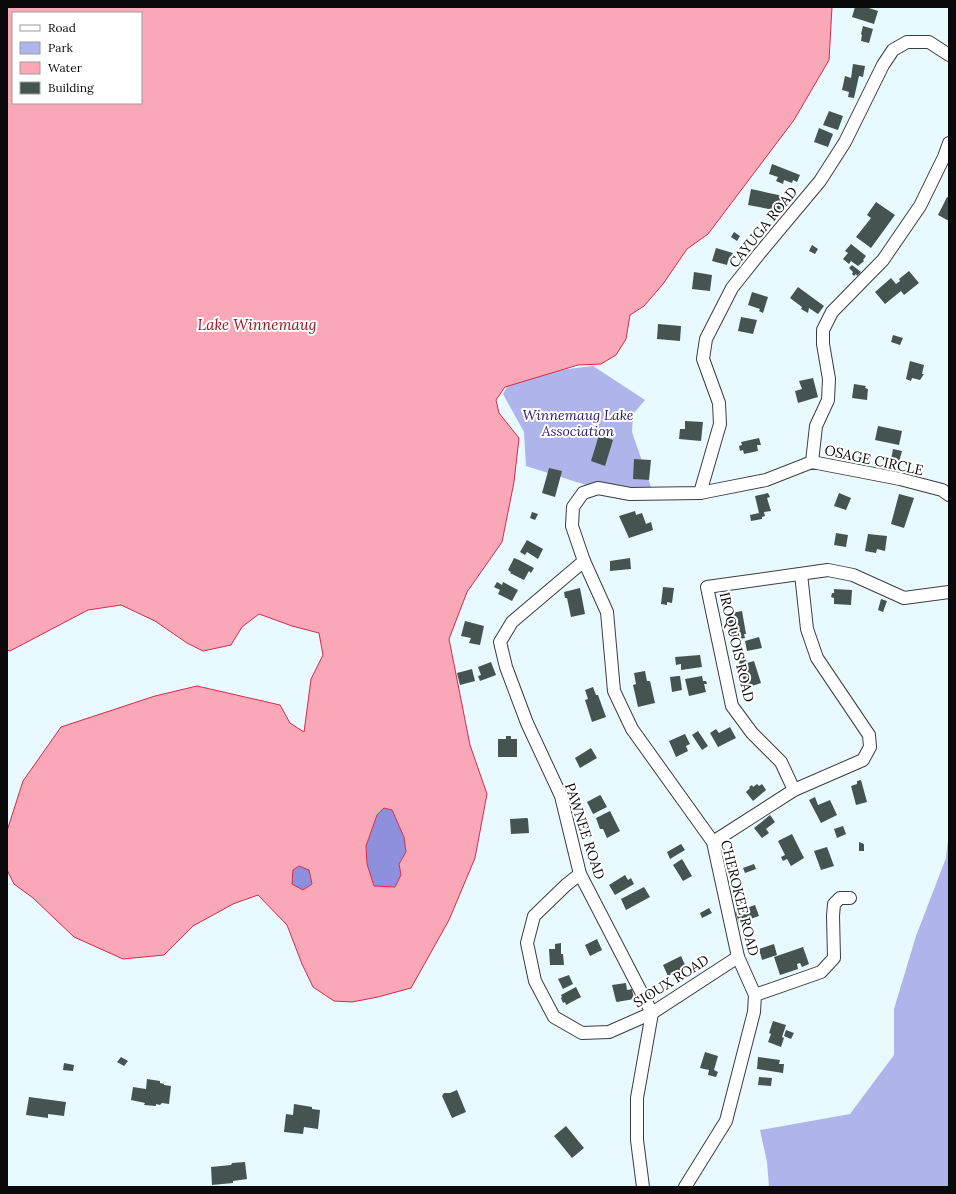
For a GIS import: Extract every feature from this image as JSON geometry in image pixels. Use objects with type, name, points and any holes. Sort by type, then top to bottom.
[{"type":"street","name":"CAYUGA ROAD","points":[[700,493],[720,424],[719,403],[703,359],[706,339],[732,288],[820,181],[845,142],[883,65],[893,50],[907,42],[929,42],[949,55]]},
{"type":"street","points":[[812,462],[816,426],[828,400],[829,379],[823,344],[823,330],[832,312],[883,260],[920,206],[944,157],[949,143]]},
{"type":"street","name":"OSAGE CIRCLE","points":[[584,561],[572,526],[574,507],[584,493],[598,488],[630,494],[700,493],[766,480],[812,462],[900,479],[942,490],[949,495]]},
{"type":"street","name":"CHEROKEE ROAD","points":[[584,561],[607,612],[614,692],[632,729],[713,842],[738,957],[755,995],[754,1012],[726,1121],[685,1187]]},
{"type":"street","name":"PAWNEE ROAD","points":[[584,561],[512,622],[500,642],[506,667],[527,723],[561,796],[580,874],[652,1013]]},
{"type":"street","points":[[713,842],[794,790],[863,760],[870,747],[869,735],[817,658],[807,629],[801,574],[828,570],[853,575],[904,598],[949,592]]},
{"type":"street","name":"IROQUOIS ROAD","points":[[794,790],[781,762],[752,733],[732,706],[707,587],[801,574]]},
{"type":"street","name":"SIOUX ROAD","points":[[580,874],[566,885],[534,916],[527,943],[535,981],[554,1017],[582,1033],[609,1032],[652,1013],[738,957]]},
{"type":"street","points":[[755,995],[822,972],[834,958],[834,904],[840,898],[850,898]]},
{"type":"street","points":[[643,1187],[637,1140],[637,1098],[652,1013]]},
{"type":"green space","name":"Winnemaug Lake Association","points":[[593,366],[645,400],[633,414],[632,432],[652,490],[624,497],[526,466],[524,432],[503,394],[510,381],[552,371]]},
{"type":"green space","points":[[949,831],[949,1187],[769,1187],[767,1162],[760,1130],[850,1114],[894,1055],[894,1009],[916,936],[946,858]]},
{"type":"shaded area","points":[[384,808],[392,810],[404,837],[406,852],[399,864],[401,875],[395,887],[374,886],[367,864],[366,846],[377,815]]},
{"type":"shaded area","points":[[299,866],[310,870],[312,884],[303,890],[292,884],[293,870]]},
{"type":"water","name":"Lake Winnemaug","points":[[7,7],[832,7],[829,60],[794,120],[708,234],[687,249],[663,284],[644,306],[630,315],[626,339],[616,355],[601,364],[578,365],[505,387],[496,400],[499,413],[519,438],[514,482],[502,542],[467,592],[449,639],[470,745],[487,794],[475,858],[449,920],[411,988],[352,1002],[334,1001],[313,987],[302,964],[287,925],[258,895],[233,904],[193,926],[164,955],[123,959],[74,937],[33,898],[14,884],[7,870],[7,831],[23,781],[61,727],[155,696],[197,686],[280,705],[290,723],[304,732],[311,679],[323,655],[319,633],[292,626],[259,614],[242,627],[231,645],[203,651],[187,643],[155,621],[121,605],[88,610],[10,651],[7,650]],"holes":[[[384,808],[392,810],[404,837],[406,852],[399,864],[401,875],[395,887],[374,886],[367,864],[366,846],[377,815]],[[299,866],[309,870],[312,884],[303,890],[292,884],[293,870]]]},
{"type":"building","points":[[855,7],[866,7],[878,11],[874,24],[852,17]]},
{"type":"building","points":[[863,26],[873,29],[869,43],[861,41]]},
{"type":"building","points":[[853,64],[865,66],[863,77],[859,76],[854,98],[848,97],[849,92],[842,90],[845,76],[851,78]]},
{"type":"building","points":[[829,111],[843,116],[838,130],[823,125]]},
{"type":"building","points":[[819,128],[833,134],[828,147],[814,142]]},
{"type":"building","points":[[772,164],[800,175],[797,182],[793,180],[792,183],[784,180],[783,184],[776,181],[778,177],[769,174]]},
{"type":"building","points":[[751,189],[783,196],[780,211],[748,205]]},
{"type":"building","points":[[947,197],[949,198],[949,221],[938,215]]},
{"type":"building","points":[[876,202],[895,215],[871,248],[856,237],[871,218],[867,215]]},
{"type":"building","points":[[734,232],[740,236],[737,241],[731,237]]},
{"type":"building","points":[[851,244],[866,256],[863,260],[864,261],[858,266],[851,261],[849,264],[843,259],[848,253],[845,251]]},
{"type":"building","points":[[812,245],[818,249],[815,254],[809,251]]},
{"type":"building","points":[[716,248],[733,253],[730,262],[728,261],[727,265],[712,261]]},
{"type":"building","points":[[852,265],[861,272],[857,276],[856,274],[854,276],[852,274],[853,272],[849,268]]},
{"type":"building","points":[[909,271],[919,283],[904,295],[901,291],[885,304],[875,292],[891,278],[896,284],[900,281],[899,279]]},
{"type":"building","points":[[694,272],[712,275],[710,291],[692,289]]},
{"type":"building","points":[[798,287],[824,306],[818,314],[809,308],[808,313],[801,309],[802,307],[790,298]]},
{"type":"building","points":[[752,292],[768,297],[763,313],[759,311],[760,309],[748,305]]},
{"type":"building","points":[[741,317],[757,320],[753,334],[738,331]]},
{"type":"building","points":[[658,324],[681,326],[680,341],[657,339]]},
{"type":"building","points":[[893,335],[903,338],[900,345],[891,342]]},
{"type":"building","points":[[910,361],[924,365],[922,374],[924,374],[920,380],[912,378],[911,381],[906,379]]},
{"type":"building","points":[[813,378],[818,397],[798,403],[795,391],[802,389],[799,381]]},
{"type":"building","points":[[854,384],[866,386],[865,388],[868,389],[867,400],[852,398]]},
{"type":"building","points":[[685,421],[703,422],[701,441],[679,439],[680,429],[685,429]]},
{"type":"building","points":[[878,426],[902,431],[899,445],[875,440]]},
{"type":"building","points":[[599,435],[613,440],[605,466],[591,461]]},
{"type":"building","points":[[759,438],[761,445],[757,445],[758,451],[744,454],[743,450],[740,451],[739,446],[742,445],[741,442]]},
{"type":"building","points":[[893,449],[902,451],[899,462],[891,460]]},
{"type":"building","points":[[634,459],[651,460],[649,480],[633,479]]},
{"type":"building","points":[[549,468],[562,471],[555,497],[542,493]]},
{"type":"building","points":[[768,493],[770,497],[767,498],[771,511],[764,512],[765,516],[762,517],[762,519],[751,521],[750,515],[759,513],[755,496]]},
{"type":"building","points":[[839,493],[851,498],[846,510],[834,506]]},
{"type":"building","points":[[899,494],[914,498],[904,528],[891,524]]},
{"type":"building","points":[[635,511],[636,515],[642,513],[646,524],[651,522],[653,530],[629,538],[619,516]]},
{"type":"building","points":[[532,512],[538,514],[535,520],[530,518]]},
{"type":"building","points":[[836,533],[848,535],[846,547],[834,545]]},
{"type":"building","points":[[868,534],[887,536],[885,551],[877,549],[876,553],[865,551]]},
{"type":"building","points":[[527,540],[543,549],[538,559],[527,552],[525,555],[520,552]]},
{"type":"building","points":[[514,558],[534,568],[531,573],[529,571],[524,580],[510,573],[511,572],[508,570]]},
{"type":"building","points":[[630,558],[631,569],[610,571],[610,561]]},
{"type":"building","points":[[497,582],[502,585],[503,582],[518,590],[512,601],[498,594],[500,590],[494,587]]},
{"type":"building","points":[[663,587],[674,588],[672,603],[667,602],[667,605],[661,604]]},
{"type":"building","points":[[580,588],[585,614],[571,617],[567,598],[565,598],[564,592]]},
{"type":"building","points":[[834,589],[852,590],[851,605],[834,604],[834,598],[831,597],[832,593],[834,593]]},
{"type":"building","points":[[881,599],[887,601],[883,612],[878,610]]},
{"type":"building","points":[[742,611],[746,634],[744,634],[745,638],[736,640],[735,635],[729,636],[726,614]]},
{"type":"building","points":[[465,621],[484,626],[480,645],[469,643],[471,638],[461,636]]},
{"type":"building","points":[[759,637],[762,648],[747,651],[745,641]]},
{"type":"building","points":[[700,655],[702,667],[681,670],[681,664],[676,665],[675,657]]},
{"type":"building","points":[[745,658],[747,663],[754,661],[761,683],[746,688],[739,660]]},
{"type":"building","points":[[491,662],[496,675],[480,681],[478,676],[481,675],[478,667]]},
{"type":"building","points":[[472,669],[475,681],[460,685],[457,673]]},
{"type":"building","points":[[645,671],[647,681],[650,681],[655,703],[638,707],[633,685],[636,684],[634,673]]},
{"type":"building","points":[[680,676],[682,690],[672,692],[670,677]]},
{"type":"building","points":[[702,676],[703,681],[706,681],[707,684],[704,684],[706,692],[689,696],[685,679]]},
{"type":"building","points":[[593,687],[596,695],[598,695],[606,717],[592,722],[585,700],[588,699],[585,690]]},
{"type":"building","points":[[730,727],[736,738],[718,747],[710,733],[716,729],[719,733]]},
{"type":"building","points":[[698,731],[708,746],[702,750],[692,735]]},
{"type":"building","points":[[685,734],[690,744],[686,746],[688,751],[676,757],[669,741]]},
{"type":"building","points":[[506,736],[511,736],[511,739],[517,739],[517,757],[498,757],[498,739],[506,739]]},
{"type":"building","points":[[591,748],[597,758],[580,768],[575,758]]},
{"type":"building","points":[[861,780],[867,802],[856,805],[851,786],[857,784],[857,781]]},
{"type":"building","points":[[757,784],[759,786],[762,784],[766,790],[753,801],[746,792],[750,788],[749,787],[752,785],[753,787]]},
{"type":"building","points":[[600,795],[607,807],[593,814],[587,802]]},
{"type":"building","points":[[815,797],[818,805],[830,800],[837,815],[821,823],[809,800]]},
{"type":"building","points":[[610,811],[620,831],[607,838],[603,829],[600,829],[596,818]]},
{"type":"building","points":[[770,815],[775,822],[766,829],[769,833],[762,838],[754,828]]},
{"type":"building","points":[[527,818],[529,833],[511,834],[510,819]]},
{"type":"building","points":[[843,826],[846,834],[837,838],[834,829]]},
{"type":"building","points":[[792,834],[804,858],[791,866],[787,859],[783,861],[781,857],[785,855],[778,841]]},
{"type":"building","points":[[859,842],[864,844],[864,851],[859,851]]},
{"type":"building","points":[[681,844],[685,850],[670,859],[667,852]]},
{"type":"building","points":[[827,847],[834,866],[821,870],[814,851]]},
{"type":"building","points":[[682,859],[692,876],[683,881],[673,865]]},
{"type":"building","points":[[754,864],[756,869],[745,873],[743,868]]},
{"type":"building","points":[[625,875],[628,880],[631,878],[634,884],[615,895],[609,885]]},
{"type":"building","points":[[644,887],[650,897],[626,910],[621,899]]},
{"type":"building","points":[[755,905],[759,916],[739,923],[735,912]]},
{"type":"building","points":[[709,908],[712,913],[702,918],[700,913]]},
{"type":"building","points":[[597,939],[602,950],[590,956],[585,945]]},
{"type":"building","points":[[561,943],[561,954],[563,954],[564,965],[550,965],[549,949],[555,949],[555,944]]},
{"type":"building","points":[[774,944],[777,955],[762,960],[759,949]]},
{"type":"building","points":[[803,947],[809,964],[802,967],[800,963],[797,964],[798,969],[780,975],[774,957]]},
{"type":"building","points":[[681,956],[686,967],[668,976],[663,965]]},
{"type":"building","points":[[569,975],[573,984],[563,989],[558,979]]},
{"type":"building","points":[[626,983],[627,990],[632,989],[634,999],[617,1002],[612,985]]},
{"type":"building","points":[[576,987],[581,997],[566,1005],[565,1002],[563,1003],[561,995]]},
{"type":"building","points":[[773,1021],[786,1025],[782,1037],[784,1038],[781,1047],[768,1042]]},
{"type":"building","points":[[786,1030],[794,1033],[791,1039],[784,1036]]},
{"type":"building","points":[[705,1052],[718,1056],[714,1070],[718,1072],[716,1077],[708,1075],[709,1070],[700,1068]]},
{"type":"building","points":[[121,1057],[128,1061],[124,1066],[117,1062]]},
{"type":"building","points":[[758,1057],[780,1060],[779,1064],[784,1064],[783,1073],[757,1069]]},
{"type":"building","points":[[64,1063],[74,1065],[73,1071],[63,1070]]},
{"type":"building","points":[[759,1077],[772,1078],[771,1086],[758,1085]]},
{"type":"building","points":[[147,1079],[160,1081],[160,1083],[164,1085],[171,1086],[169,1104],[162,1103],[160,1105],[156,1104],[156,1106],[144,1105],[145,1103],[131,1100],[133,1087],[146,1089]]},
{"type":"building","points":[[457,1090],[466,1112],[452,1118],[442,1096],[444,1093],[450,1093]]},
{"type":"building","points":[[29,1097],[66,1102],[64,1116],[48,1114],[48,1118],[26,1115]]},
{"type":"building","points":[[294,1104],[320,1110],[318,1129],[304,1127],[303,1134],[284,1132],[286,1114],[293,1115]]},
{"type":"building","points":[[566,1126],[584,1148],[572,1158],[554,1136]]},
{"type":"building","points":[[245,1162],[247,1179],[233,1181],[233,1183],[212,1185],[211,1167]]}]
